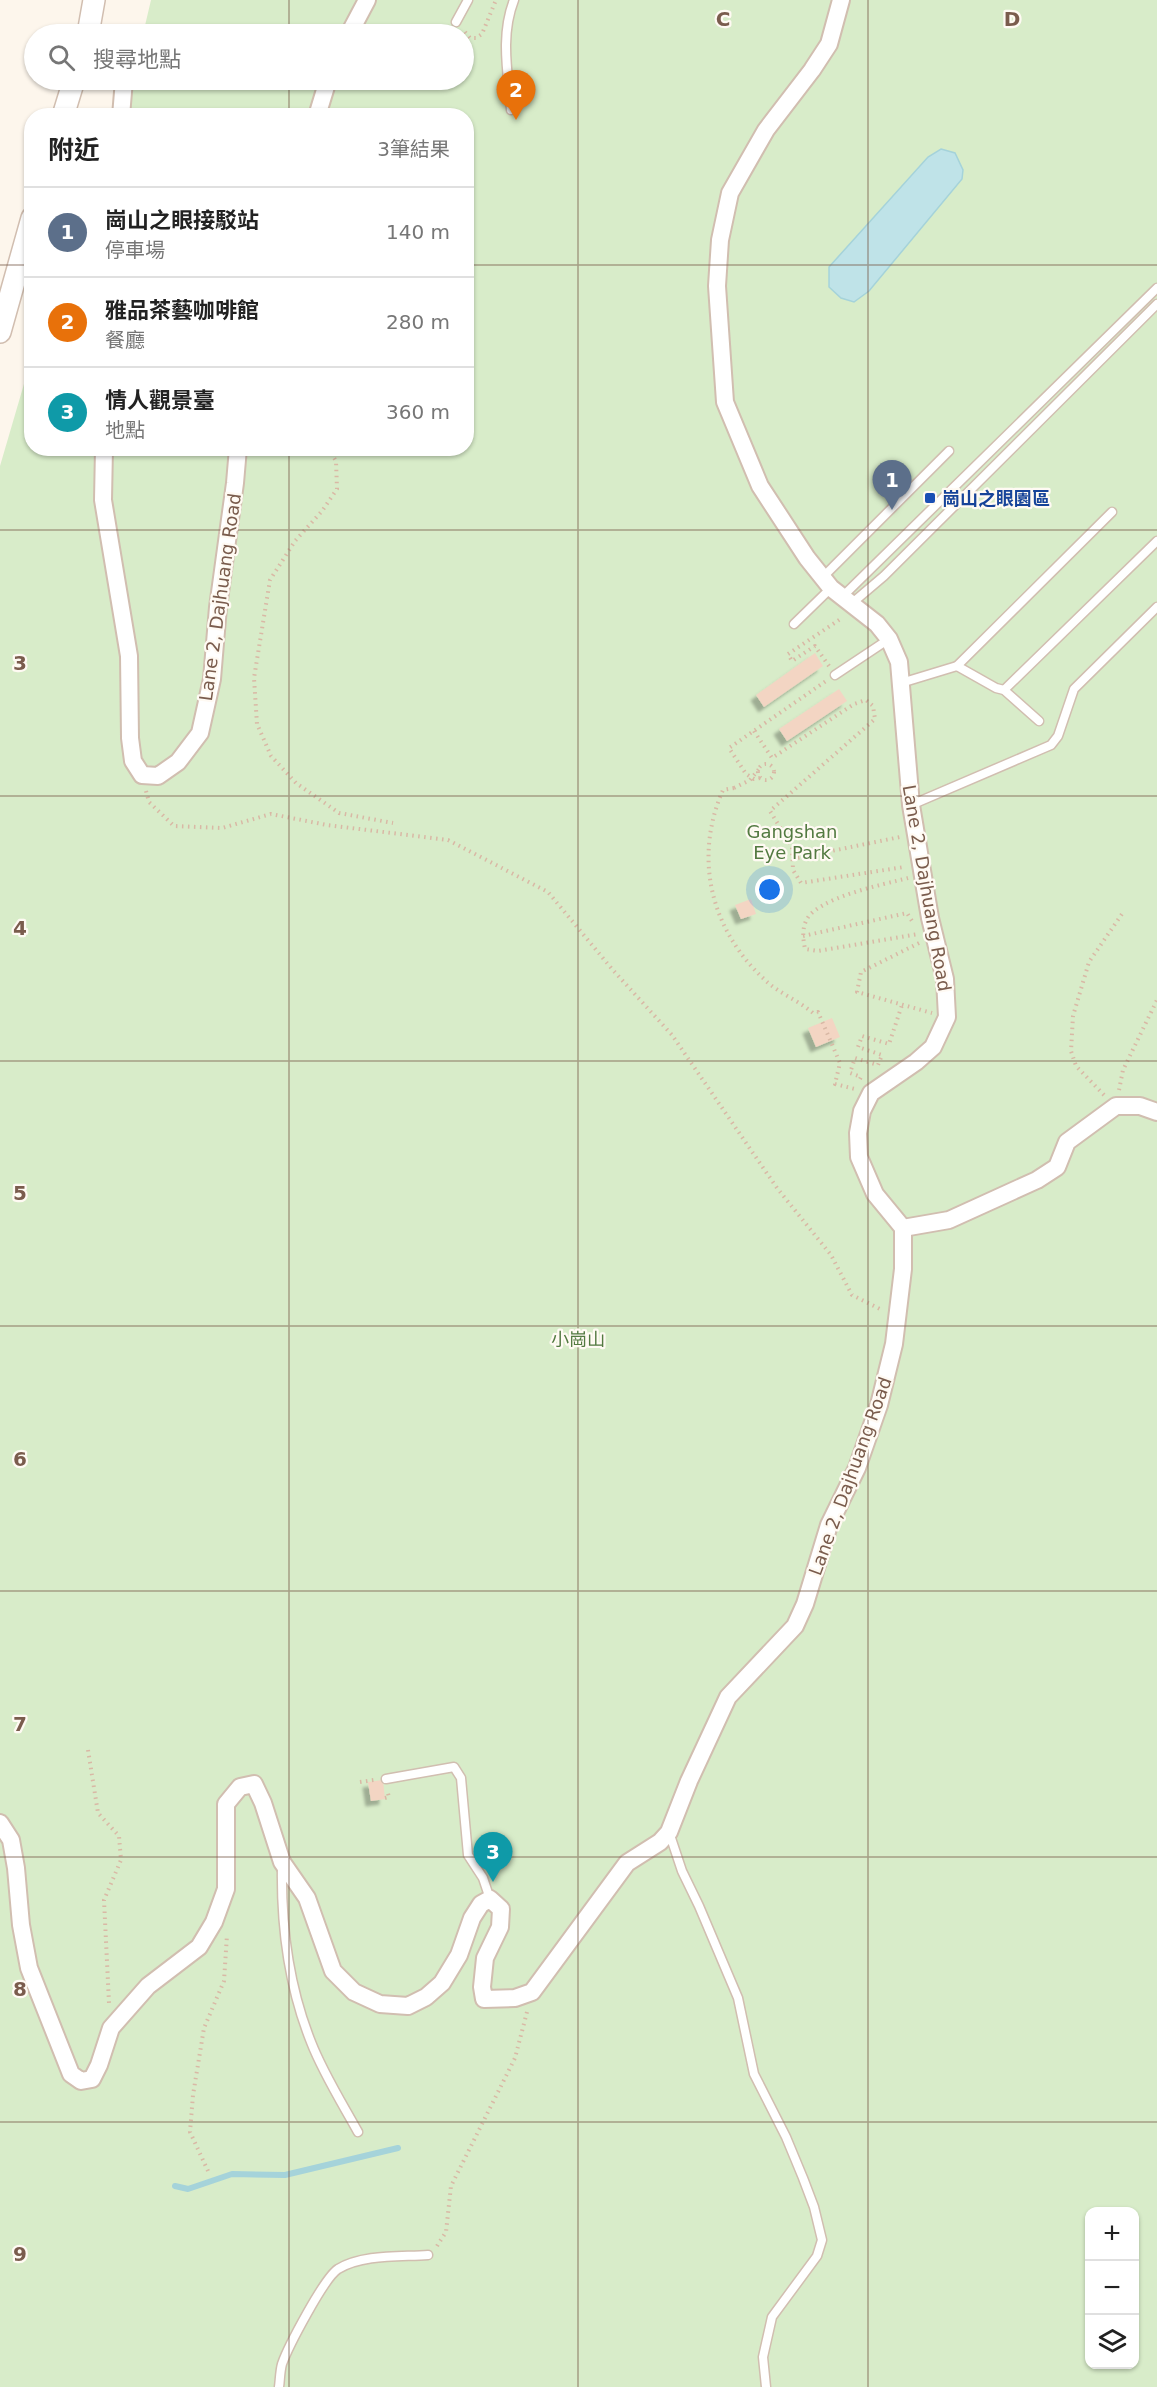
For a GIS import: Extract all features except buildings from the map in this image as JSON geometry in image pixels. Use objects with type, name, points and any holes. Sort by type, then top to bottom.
[{"type":"street","points":[[93,24],[94,0]]},
{"type":"street","points":[[354,24],[367,0]]},
{"type":"street","name":"Lane 2, Dajhuang Road","points":[[669,1832],[689,1781],[728,1696],[795,1626],[805,1604],[829,1525],[857,1468],[879,1405],[894,1344],[903,1269],[903,1228],[875,1194],[859,1157],[858,1133],[862,1111],[871,1093],[916,1062],[933,1047],[947,1017],[945,979],[930,918],[911,805],[899,662],[889,639],[877,624],[840,595],[760,486],[725,402],[717,286],[720,240],[730,193],[766,130],[829,44],[841,0]]},
{"type":"street","points":[[65,108],[71,90]]},
{"type":"street","points":[[122,108],[123,90]]},
{"type":"street","points":[[319,108],[325,90]]},
{"type":"street","points":[[0,332],[24,246]]},
{"type":"street","points":[[105,456],[103,500],[129,656],[133,761],[141,776]]},
{"type":"street","name":"Lane 2, Dajhuang Road","points":[[141,776],[158,776],[177,762],[200,733],[212,679],[218,607],[236,483],[238,456]]},
{"type":"street","points":[[903,1228],[949,1220],[1036,1180],[1057,1167],[1067,1142],[1116,1106],[1140,1106],[1157,1112]]},
{"type":"street","points":[[0,1823],[11,1839],[21,1925],[29,1968],[71,2074],[81,2081],[92,2079],[111,2028],[148,1986],[198,1947],[214,1922],[226,1889],[226,1804],[240,1786],[254,1784],[263,1803],[282,1862],[307,1898],[333,1971],[354,1992],[380,2004],[408,2006],[426,1997],[442,1983],[459,1955],[472,1918],[481,1904],[490,1899],[501,1909],[500,1927],[485,1958],[482,1987],[484,1999],[515,1998],[532,1992],[627,1863],[660,1842],[669,1832]]},
{"type":"lane","points":[[456,22],[468,0]]},
{"type":"lane","points":[[511,110],[505,48],[507,18],[514,0]]},
{"type":"lane","points":[[840,595],[1157,288]]},
{"type":"lane","points":[[794,624],[840,595],[884,576],[1157,304]]},
{"type":"lane","points":[[840,595],[950,451]]},
{"type":"lane","points":[[901,683],[957,666],[1112,512]]},
{"type":"lane","points":[[1004,690],[1157,541]]},
{"type":"lane","points":[[911,805],[1051,745],[1058,736],[1074,688],[1157,607]]},
{"type":"lane","points":[[835,675],[889,639]]},
{"type":"lane","points":[[957,666],[996,688],[1004,690],[1039,721]]},
{"type":"lane","points":[[386,1779],[454,1767],[461,1778],[468,1855],[483,1878],[490,1899]]},
{"type":"lane","points":[[669,1832],[682,1871],[738,1998],[754,2074],[786,2136],[814,2207],[822,2240],[817,2256],[772,2317],[763,2358],[766,2387]]},
{"type":"lane","points":[[282,1862],[281,1905],[297,2003],[311,2044],[358,2132]]},
{"type":"lane","points":[[279,2387],[282,2365],[296,2336],[328,2279],[337,2270],[370,2260],[428,2255]]},
{"type":"path","points":[[474,38],[482,34],[496,0]]},
{"type":"path","points":[[333,456],[336,461],[337,489],[322,511],[295,541],[270,580],[254,678],[257,724],[271,756],[296,783],[339,813],[393,823]]},
{"type":"path","points":[[840,595],[788,654],[792,661],[815,646],[835,675],[729,748],[746,774],[754,779],[770,780],[775,774],[769,764],[762,765],[759,769],[750,780],[734,788],[723,790],[711,829],[708,865],[719,916],[737,949],[763,979],[813,1013],[818,1012],[840,1063],[835,1084],[857,1090],[861,1077],[850,1073],[855,1058],[878,1065],[882,1055],[858,1047],[862,1036],[889,1044],[902,1005]]},
{"type":"path","points":[[754,731],[772,758],[854,704],[866,700],[873,706],[876,713],[875,719],[770,811],[792,848],[793,870],[801,884],[908,866]]},
{"type":"path","points":[[759,769],[760,778]]},
{"type":"path","points":[[141,776],[149,802],[174,826],[222,828],[271,814],[327,825],[448,840],[548,892],[612,969],[672,1035],[777,1188],[831,1255],[852,1295],[897,1317]]},
{"type":"path","points":[[792,859],[915,834]]},
{"type":"path","points":[[914,874],[911,877],[853,891],[814,910],[806,920],[803,936],[805,949],[818,951],[917,933],[920,938],[918,945],[861,972],[857,992],[947,1017]]},
{"type":"path","points":[[1116,1106],[1077,1066],[1071,1051],[1073,1016],[1089,962],[1124,911]]},
{"type":"path","points":[[803,936],[907,913],[912,922],[930,918]]},
{"type":"path","points":[[1116,1106],[1123,1070],[1157,1000]]},
{"type":"path","points":[[88,1750],[98,1813],[119,1836],[121,1860],[104,1900],[111,2028]]},
{"type":"path","points":[[208,2171],[190,2132],[193,2095],[204,2028],[224,1981],[227,1930]]},
{"type":"path","points":[[428,2255],[446,2232],[451,2186],[515,2058],[532,1992]]},
{"type":"green space","name":"小崗山","points":[[151,0],[1157,0],[1157,2387],[0,2387],[0,466],[24,384],[24,456],[474,456],[474,108],[117,108],[124,90],[474,90],[474,24],[145,24]]},
{"type":"water","points":[[941,149],[955,153],[963,170],[962,179],[869,291],[854,302],[841,298],[829,287],[829,267],[928,157]]},
{"type":"waterway","points":[[175,2186],[188,2189],[232,2174],[285,2175],[398,2148]]},
{"type":"place","name":"雅品茶藝咖啡館","points":[[516,120]]},
{"type":"place","name":"崗山之眼園區","points":[[930,498]]},
{"type":"place","name":"崗山之眼接駁站","points":[[892,510]]},
{"type":"place","name":"情人觀景臺","points":[[493,1882]]},
{"type":"park label","name":"Gangshan Eye Park","points":[[792,841]]}]
